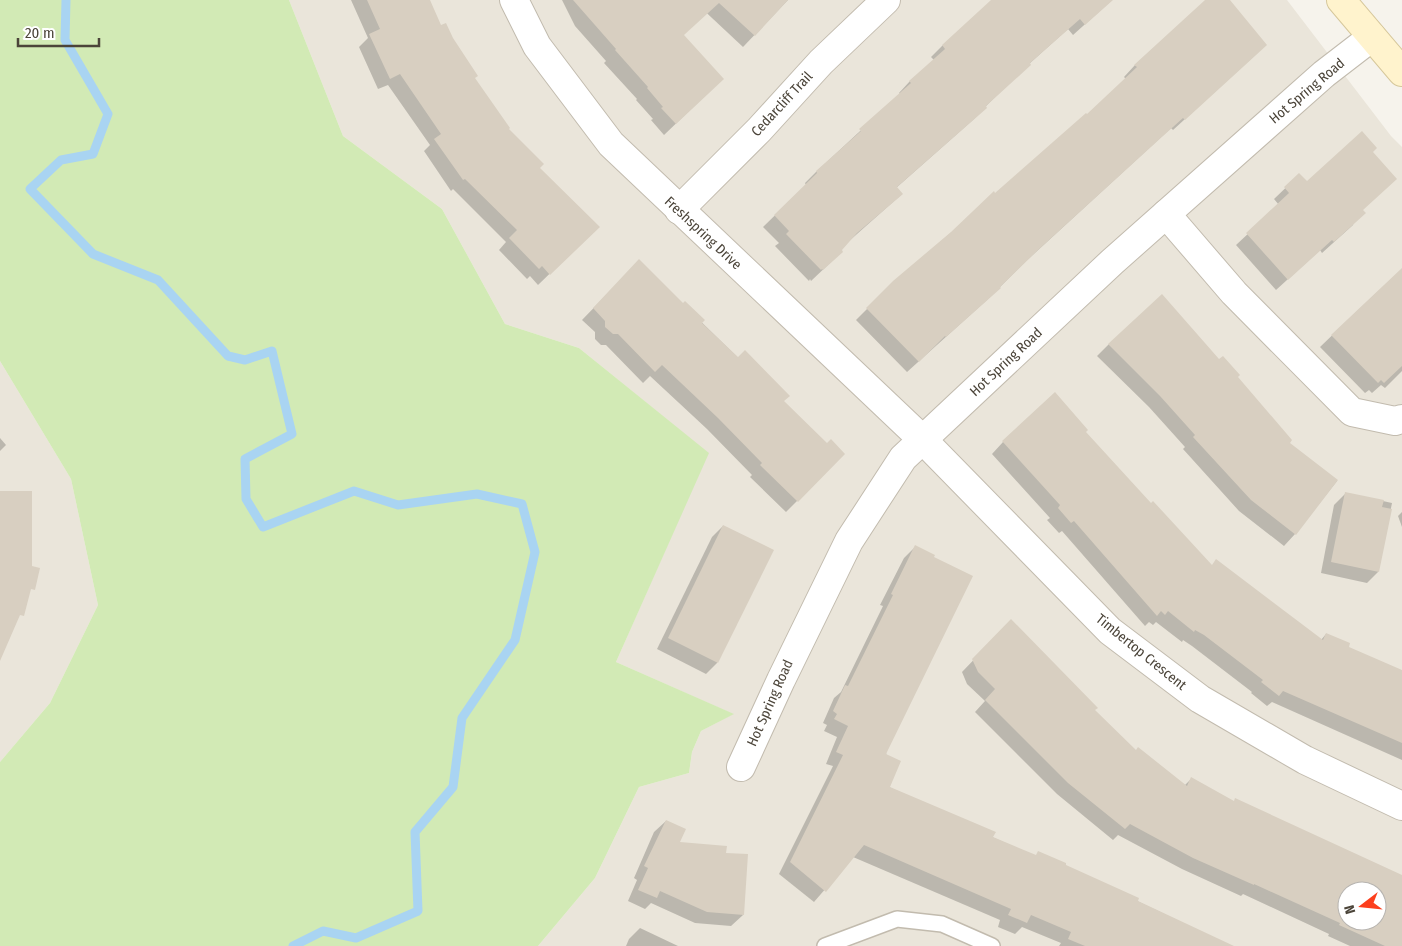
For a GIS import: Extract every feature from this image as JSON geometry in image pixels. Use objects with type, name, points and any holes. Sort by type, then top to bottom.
[{"type":"main road","points":[[1341,0],[1402,72]]},
{"type":"street","name":"Freshspring Drive","points":[[514,0],[537,46],[610,144],[923,440]]},
{"type":"street","name":"Cedarcliff Trail","points":[[679,210],[759,130],[821,62],[886,0]]},
{"type":"street","name":"Hot Spring Road","points":[[742,767],[780,680],[849,541],[903,458],[1112,262],[1324,74],[1372,37]]},
{"type":"street","points":[[1166,214],[1234,293],[1352,412],[1395,422],[1402,419]]},
{"type":"street","name":"Timbertop Crescent","points":[[923,440],[1110,631],[1200,700],[1305,760],[1402,806]]},
{"type":"lane","points":[[825,946],[897,919],[942,924],[992,946]]},
{"type":"shaded area","points":[[289,0],[1287,0],[1391,136],[1402,147],[1402,946],[538,946],[595,878],[639,787],[689,773],[692,752],[701,731],[733,714],[616,662],[708,453],[579,348],[505,324],[442,209],[343,136]]},
{"type":"shaded area","points":[[0,361],[71,479],[98,605],[50,703],[0,762]]},
{"type":"green space","points":[[0,0],[289,0],[343,136],[442,209],[505,324],[579,348],[709,453],[616,662],[734,714],[701,731],[692,752],[689,773],[639,787],[595,878],[538,946],[0,946],[0,762],[50,703],[98,605],[71,479],[0,361]]},
{"type":"building","points":[[367,0],[430,0],[441,25],[446,23],[453,38],[478,76],[475,78],[509,129],[544,164],[540,168],[600,227],[550,275],[542,266],[539,269],[509,238],[517,230],[465,179],[463,180],[434,139],[441,134],[400,74],[390,79],[369,34],[380,29]]},
{"type":"building","points":[[573,0],[788,0],[755,36],[719,3],[684,35],[724,79],[676,124],[661,108],[663,107],[648,87]]},
{"type":"building","points":[[991,0],[1113,0],[1085,25],[1080,19],[1030,63],[1031,65],[986,106],[987,108],[897,187],[903,194],[857,233],[842,250],[843,252],[821,270],[786,234],[789,231],[774,215],[817,173],[816,171],[861,131],[859,129],[911,83],[909,81],[945,49],[942,45]]},
{"type":"building","points":[[1205,0],[1230,0],[1267,45],[1185,120],[1183,118],[1163,136],[919,362],[866,308],[893,281],[951,232],[994,191],[995,193],[1087,114],[1137,67],[1134,65]]},
{"type":"building","points":[[1362,131],[1377,148],[1373,152],[1397,179],[1363,210],[1366,213],[1334,242],[1332,240],[1288,280],[1246,233],[1289,193],[1284,187],[1299,173],[1307,181]]},
{"type":"building","points":[[639,259],[683,303],[685,301],[705,320],[702,323],[738,357],[745,350],[790,396],[784,401],[827,443],[831,439],[845,454],[798,502],[760,465],[762,463],[718,418],[662,365],[655,372],[618,334],[613,334],[605,327],[605,321],[593,308]]},
{"type":"building","points":[[1402,268],[1402,366],[1384,383],[1381,380],[1378,383],[1331,335]]},
{"type":"building","points":[[1162,294],[1219,359],[1223,356],[1240,375],[1238,377],[1292,440],[1290,443],[1338,480],[1296,535],[1251,500],[1193,437],[1195,435],[1160,396],[1108,344]]},
{"type":"building","points":[[1055,392],[1088,430],[1086,432],[1151,503],[1153,501],[1212,565],[1216,559],[1323,640],[1326,633],[1350,643],[1349,647],[1402,670],[1402,743],[1283,691],[1279,696],[1261,682],[1263,680],[1204,635],[1195,630],[1194,632],[1168,611],[1165,615],[1161,611],[1157,616],[1074,521],[1071,523],[1058,508],[1060,505],[1002,441]]},
{"type":"building","points":[[0,491],[32,491],[32,566],[40,568],[35,590],[31,589],[24,616],[20,615],[0,661]]},
{"type":"building","points":[[1345,492],[1384,500],[1382,507],[1392,509],[1379,572],[1331,562]]},
{"type":"building","points":[[723,525],[774,550],[718,663],[668,638]]},
{"type":"building","points":[[915,545],[935,555],[934,557],[973,576],[886,754],[901,761],[890,787],[996,832],[993,837],[1036,855],[1038,851],[1066,863],[1066,865],[1139,898],[1138,901],[1234,946],[1085,946],[1068,939],[1071,932],[1031,915],[1027,923],[1008,915],[1011,909],[864,845],[826,892],[790,862],[843,755],[836,752],[848,726],[834,719],[837,714],[833,711],[845,685],[848,686],[893,595],[891,594]]},
{"type":"building","points":[[1011,619],[1098,708],[1095,710],[1136,750],[1138,747],[1187,786],[1191,777],[1234,801],[1235,798],[1402,875],[1402,946],[1385,946],[1352,931],[1387,931],[1387,881],[1337,881],[1337,922],[1193,858],[1130,824],[1125,829],[1068,783],[985,700],[995,689],[978,672],[972,659]]},
{"type":"building","points":[[666,820],[686,829],[680,842],[727,846],[726,853],[748,854],[744,915],[707,912],[660,891],[657,898],[638,890],[648,868],[644,866]]},
{"type":"waterway","points":[[66,0],[65,40],[108,114],[93,154],[61,160],[30,189],[93,254],[158,280],[228,356],[245,360],[272,351],[292,434],[245,459],[246,499],[263,527],[354,491],[398,505],[477,494],[522,504],[535,552],[515,640],[462,718],[453,787],[415,832],[418,911],[356,938],[323,931],[293,946]]}]
